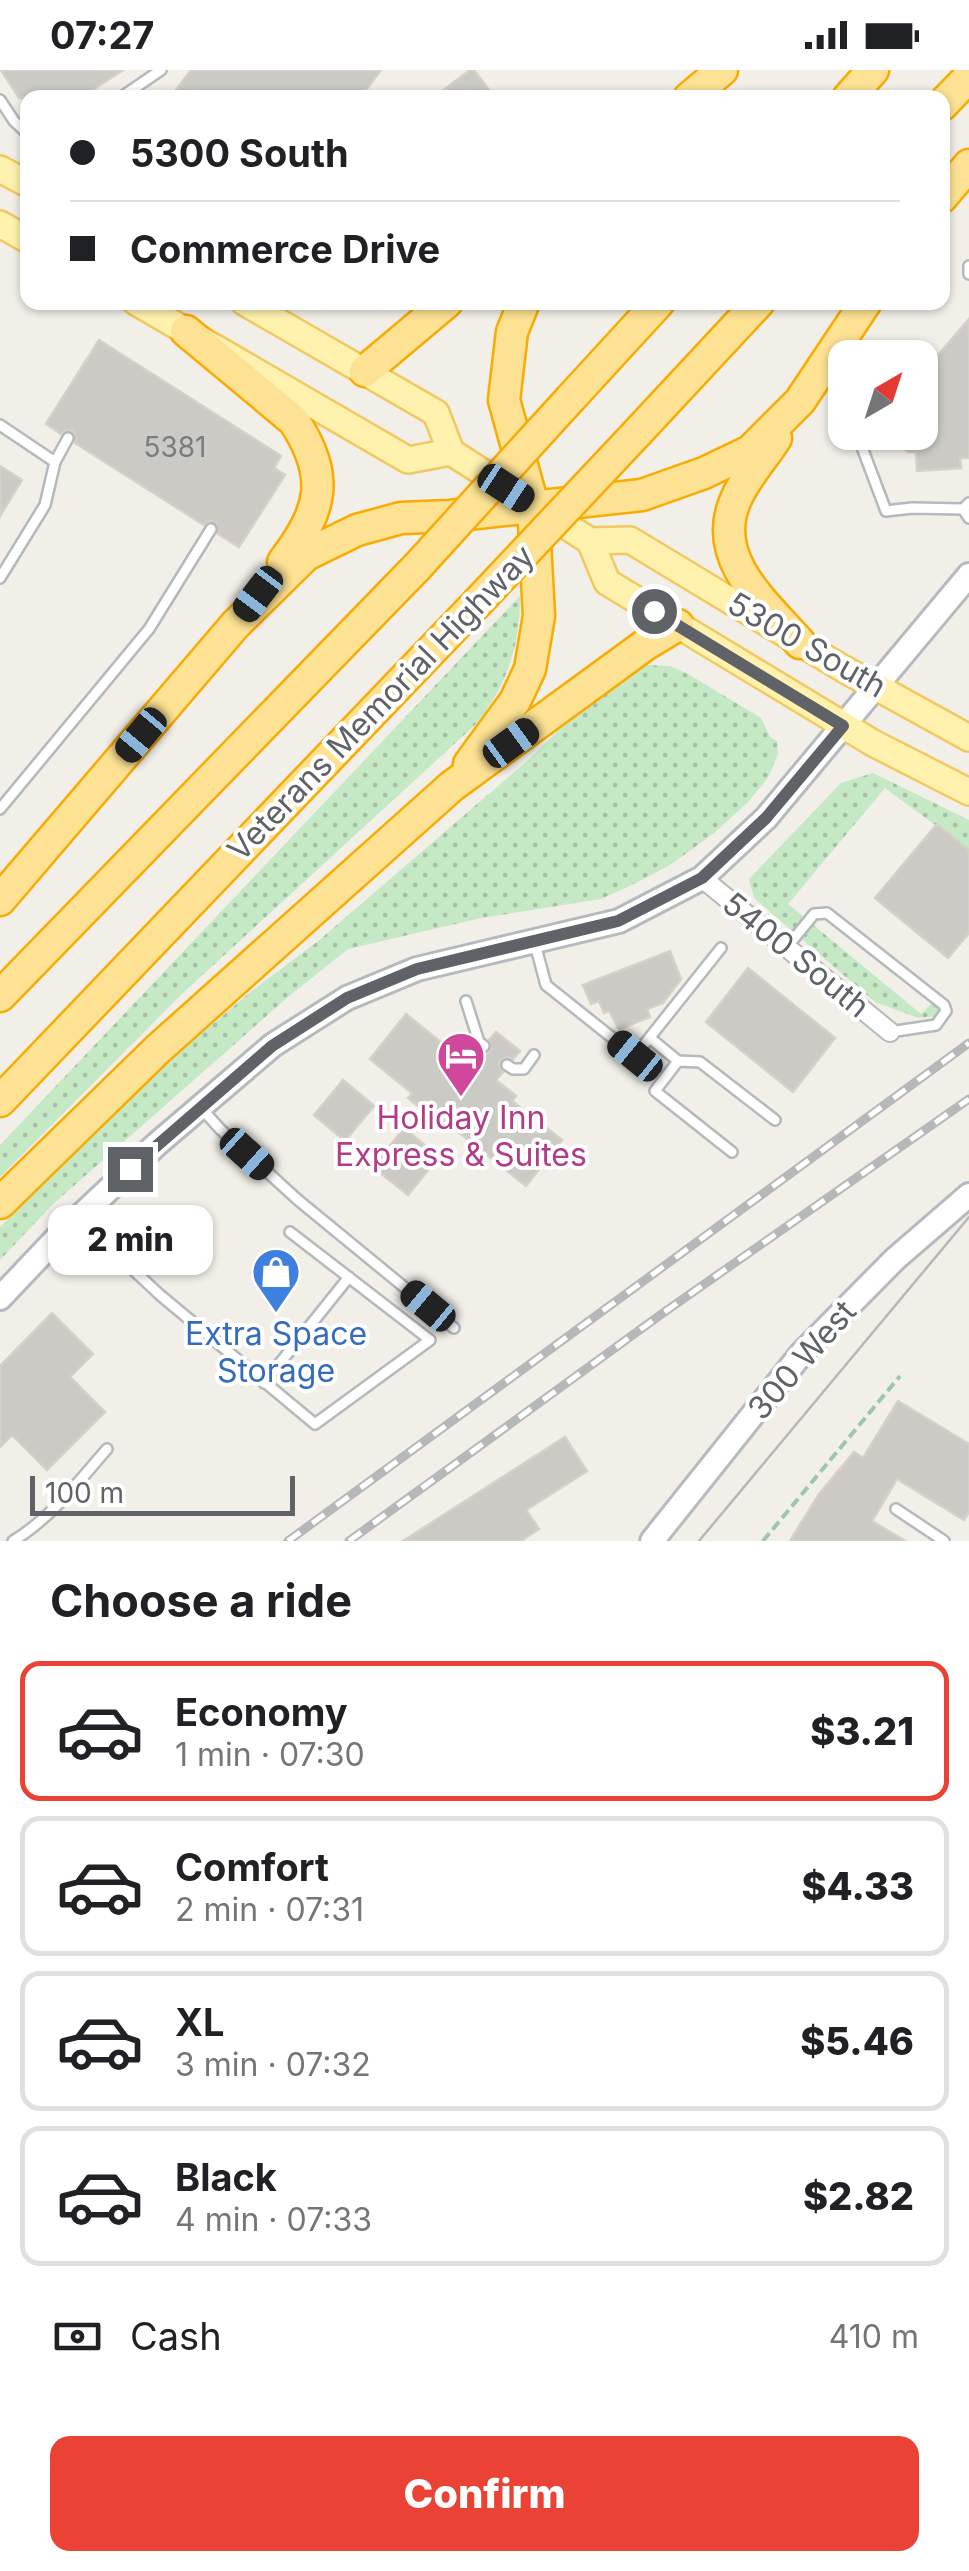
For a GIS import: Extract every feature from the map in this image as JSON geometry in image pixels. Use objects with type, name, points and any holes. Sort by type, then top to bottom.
[{"type":"highway","points":[[698,90],[722,70]]},
{"type":"highway","points":[[855,90],[873,70]]},
{"type":"highway","points":[[950,96],[969,76]]},
{"type":"highway","points":[[950,188],[969,165]]},
{"type":"highway","points":[[365,372],[438,310]]},
{"type":"highway","points":[[452,786],[514,700],[530,670],[539,616],[534,505],[504,400],[512,332],[521,310]]},
{"type":"highway","points":[[0,996],[416,567],[652,310]]},
{"type":"highway","name":"Veterans Memorial Highway","points":[[0,1101],[752,310]]},
{"type":"highway","points":[[800,643],[744,580],[728,542],[734,504],[861,310]]},
{"type":"highway","points":[[0,900],[235,625],[305,532],[320,490],[306,439],[294,420],[186,331]]},
{"type":"highway","points":[[235,625],[306,555],[357,530],[400,518],[642,495],[704,473],[750,451],[800,401]]},
{"type":"highway","points":[[0,1203],[158,1048],[452,786],[678,625]]},
{"type":"main road","points":[[150,310],[408,460],[450,452],[436,412],[258,310]]},
{"type":"main road","name":"5300 South","points":[[450,452],[590,542],[607,582],[843,726],[969,792]]},
{"type":"main road","name":"5300 South","points":[[590,542],[630,540],[800,643],[969,738]]},
{"type":"street","points":[[0,1298],[78,1218],[200,1107],[272,1046],[347,998],[417,969],[618,921],[702,878],[766,818],[969,575]]},
{"type":"street","name":"5400 South","points":[[702,878],[890,1032]]},
{"type":"street","name":"300 West","points":[[652,1541],[802,1353],[895,1259],[969,1194]]},
{"type":"lane","points":[[132,90],[161,70]]},
{"type":"lane","points":[[0,100],[20,127]]},
{"type":"lane","points":[[969,266],[969,274]]},
{"type":"lane","points":[[0,425],[55,462]]},
{"type":"lane","points":[[0,578],[45,505],[55,462],[68,438]]},
{"type":"lane","points":[[863,450],[886,511],[967,510]]},
{"type":"lane","points":[[0,809],[148,629],[211,530]]},
{"type":"lane","points":[[787,948],[814,914],[828,913],[944,1005],[946,1012],[936,1025],[890,1032]]},
{"type":"lane","points":[[534,942],[546,985],[635,1056],[721,948]]},
{"type":"lane","points":[[466,1002],[478,1042],[484,1046]]},
{"type":"lane","points":[[650,1038],[678,1061],[700,1062],[774,1120]]},
{"type":"lane","points":[[507,1065],[524,1069],[534,1055]]},
{"type":"lane","points":[[678,1061],[655,1091],[732,1152]]},
{"type":"lane","points":[[200,1107],[298,1200],[454,1328]]},
{"type":"lane","points":[[78,1218],[160,1295],[316,1424],[430,1340],[290,1232]]},
{"type":"lane","points":[[264,1383],[349,1277]]},
{"type":"lane","points":[[12,1541],[26,1534],[65,1497],[107,1449]]},
{"type":"lane","points":[[896,1509],[944,1541]]},
{"type":"path","points":[[763,1541],[900,1376]]},
{"type":"green space","points":[[520,596],[510,665],[496,695],[475,725],[185,991],[0,1177],[0,1145]]},
{"type":"green space","points":[[643,661],[644,665],[670,666],[688,674],[761,718],[770,737],[777,741],[778,754],[768,778],[747,803],[670,865],[601,899],[481,918],[348,949],[52,1205],[0,1260],[0,1227],[150,1077],[317,942],[526,762],[605,685]]},
{"type":"green space","points":[[873,773],[969,820],[969,850],[885,788],[788,904],[921,1014],[932,1003],[941,1010],[939,1016],[918,1018],[875,1002],[754,898],[749,879],[841,783]]},
{"type":"building","points":[[1,70],[123,70],[92,90],[20,90],[19,98]]},
{"type":"building","points":[[191,70],[381,70],[366,90],[176,90]]},
{"type":"building","points":[[474,70],[489,90],[444,90]]},
{"type":"building","points":[[969,319],[969,458],[960,458],[961,468],[917,471],[916,452],[906,450],[938,450],[938,355]]},
{"type":"building","points":[[99,340],[281,456],[274,468],[285,475],[239,547],[218,534],[216,523],[204,525],[75,443],[73,431],[61,434],[46,424]]},
{"type":"building","points":[[0,466],[22,480],[0,516]]},
{"type":"building","points":[[937,824],[969,850],[969,933],[948,958],[875,898]]},
{"type":"building","points":[[670,951],[681,979],[663,1003],[647,1009],[650,1017],[619,1029],[599,1001],[591,1004],[583,985]]},
{"type":"building","points":[[748,968],[835,1038],[793,1092],[706,1022]]},
{"type":"building","name":"Holiday Inn Express & Suites","points":[[406,1014],[448,1048],[451,1044],[472,1061],[479,1052],[486,1054],[491,1050],[489,1040],[496,1032],[520,1051],[513,1059],[501,1060],[503,1072],[496,1080],[516,1096],[512,1101],[562,1140],[526,1186],[451,1126],[448,1130],[408,1098],[412,1093],[370,1059]]},
{"type":"building","points":[[343,1080],[374,1106],[345,1141],[314,1115]]},
{"type":"building","points":[[404,1128],[439,1157],[408,1195],[373,1167]]},
{"type":"building","points":[[52,1313],[93,1354],[70,1377],[105,1412],[47,1470],[12,1435],[0,1447],[0,1366]]},
{"type":"building","points":[[898,1401],[969,1444],[969,1512],[964,1520],[897,1479],[872,1521],[905,1541],[790,1541],[819,1494],[854,1452],[863,1458]]},
{"type":"building","points":[[565,1437],[587,1471],[526,1510],[539,1529],[521,1541],[403,1541]]},
{"type":"tram line","points":[[699,1541],[969,1217]]},
{"type":"railway","points":[[288,1541],[969,1043]]},
{"type":"railway","points":[[349,1541],[663,1313],[969,1099]]},
{"type":"place","name":"Holiday Inn Express & Suites","points":[[461,1098]]},
{"type":"place","name":"Extra Space Storage","points":[[276,1314]]},
{"type":"route","points":[[130,1169],[272,1046],[347,998],[417,969],[618,921],[702,878],[766,818],[843,726],[654,611]]}]
